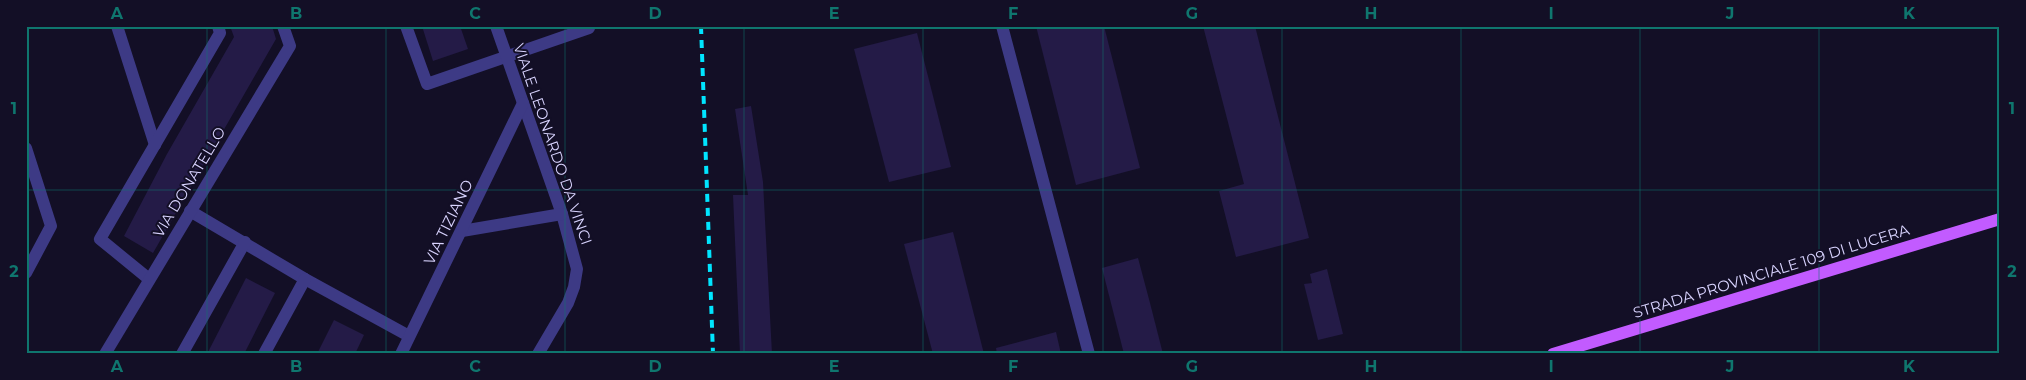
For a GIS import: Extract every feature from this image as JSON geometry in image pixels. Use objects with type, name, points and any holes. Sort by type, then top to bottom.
[{"type":"main road","name":"STRADA PROVINCIALE 109 DI LUCERA","points":[[1553,354],[2000,219]]},
{"type":"street","points":[[117,26],[155,145]]},
{"type":"street","points":[[149,279],[100,239],[220,33],[218,26]]},
{"type":"street","name":"VIA DONATELLO","points":[[105,354],[290,46],[283,26]]},
{"type":"street","points":[[406,26],[427,84],[589,28],[588,26]]},
{"type":"street","name":"VIALE LEONARDO DA VINCI","points":[[496,26],[562,214],[576,270],[574,287],[568,303],[538,354]]},
{"type":"street","points":[[1002,26],[1089,354]]},
{"type":"street","name":"VIA TIZIANO","points":[[400,354],[462,231],[523,103]]},
{"type":"street","points":[[26,148],[50,226],[26,273]]},
{"type":"street","points":[[190,211],[305,279],[409,336]]},
{"type":"street","points":[[462,231],[562,214]]},
{"type":"street","points":[[182,354],[245,242]]},
{"type":"street","points":[[264,354],[305,279]]},
{"type":"building","points":[[230,26],[272,26],[276,39],[153,253],[124,236],[167,154],[234,37]]},
{"type":"building","points":[[422,26],[460,26],[468,49],[433,61]]},
{"type":"building","points":[[1036,26],[1104,26],[1140,168],[1076,185]]},
{"type":"building","points":[[1203,26],[1255,26],[1309,238],[1236,257],[1219,191],[1244,184]]},
{"type":"building","points":[[917,33],[951,167],[889,182],[854,49]]},
{"type":"building","points":[[751,106],[763,182],[772,354],[740,354],[733,195],[748,195],[735,109]]},
{"type":"building","points":[[953,232],[984,354],[933,354],[904,244]]},
{"type":"building","points":[[1138,258],[1163,354],[1124,354],[1102,268]]},
{"type":"building","points":[[1327,269],[1343,334],[1318,340],[1304,284],[1312,283],[1310,274]]},
{"type":"building","points":[[246,278],[275,293],[244,354],[207,354]]},
{"type":"building","points":[[334,320],[364,335],[355,354],[317,354]]},
{"type":"building","points":[[1056,332],[1061,354],[997,354],[996,348]]},
{"type":"railway","points":[[701,26],[713,354]]}]
